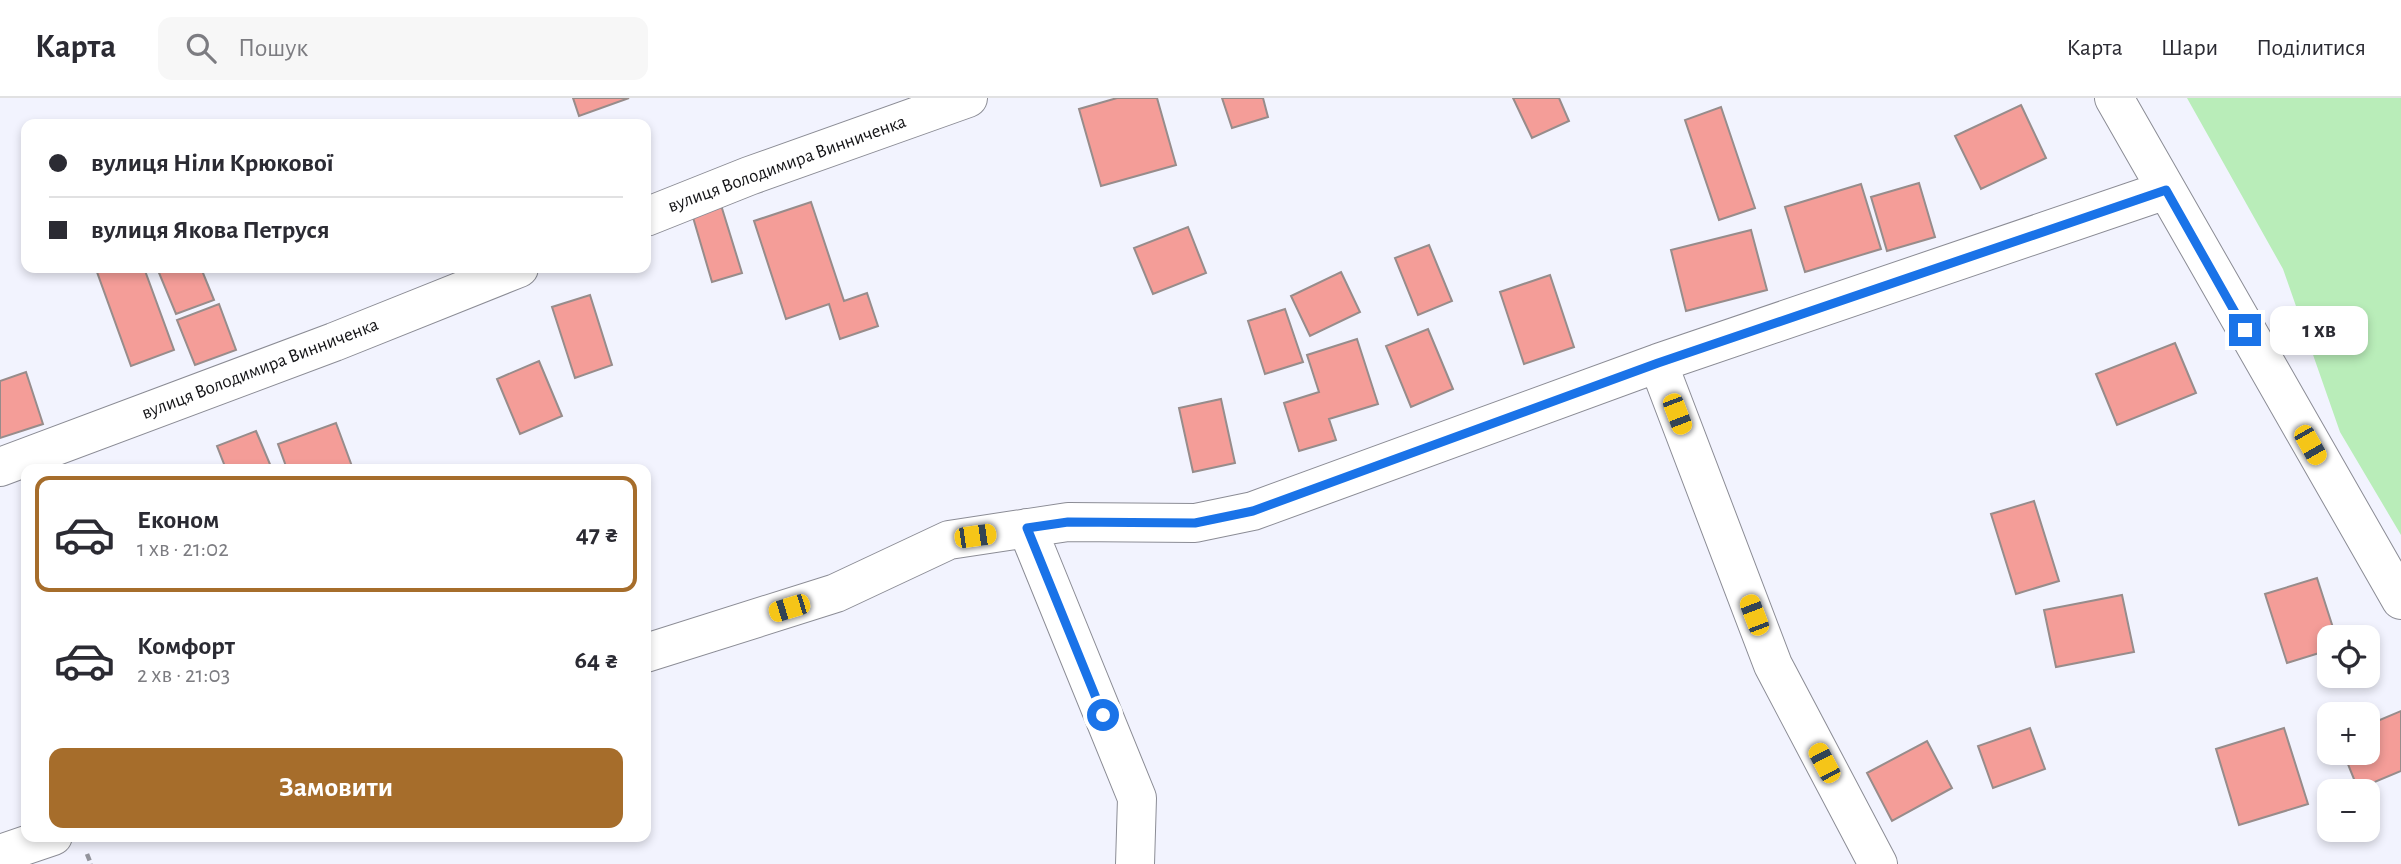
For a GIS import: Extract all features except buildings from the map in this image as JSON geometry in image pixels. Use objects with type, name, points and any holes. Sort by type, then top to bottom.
[{"type":"street","name":"вулиця Володимира Винниченка","points":[[651,215],[749,176],[968,98]]},
{"type":"street","points":[[2114,98],[2401,600]]},
{"type":"street","points":[[651,651],[836,593],[949,540],[1068,522],[1195,523],[1253,511],[1658,363],[2166,190]]},
{"type":"street","name":"вулиця Володимира Винниченка","points":[[0,467],[334,342],[506,273]]},
{"type":"street","points":[[1658,363],[1773,665],[1878,864]]},
{"type":"street","points":[[1027,528],[1137,798],[1135,864]]},
{"type":"street","points":[[0,854],[35,842]]},
{"type":"green space","points":[[2187,98],[2401,98],[2401,535],[2340,432],[2283,269]]},
{"type":"route","points":[[1103,715],[1027,528],[1068,522],[1195,523],[1253,511],[1658,363],[2166,190],[2245,330]]}]
